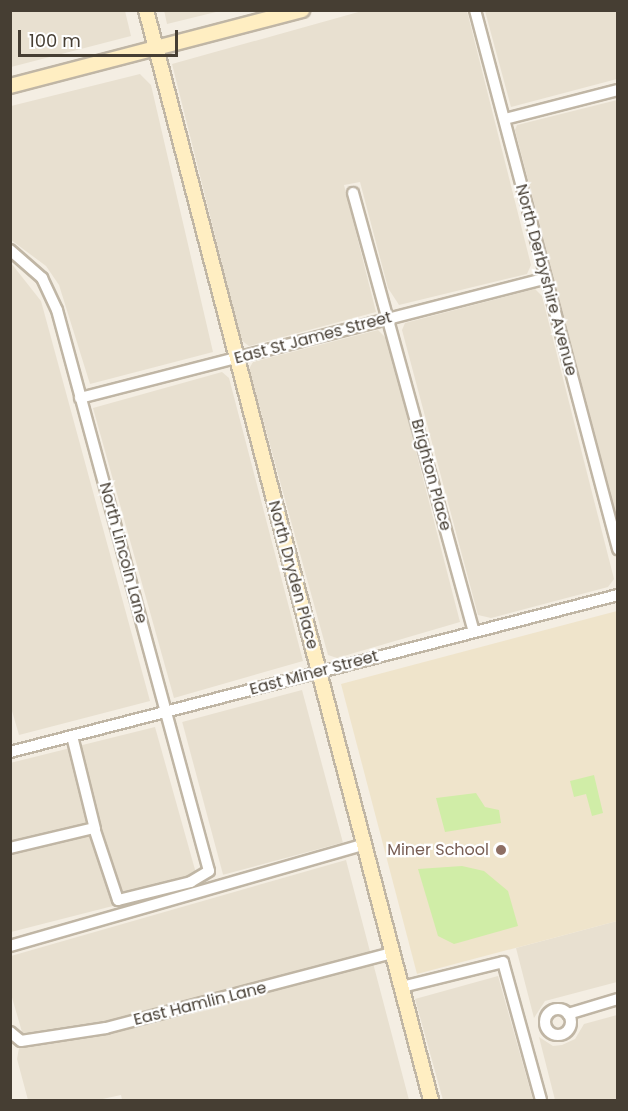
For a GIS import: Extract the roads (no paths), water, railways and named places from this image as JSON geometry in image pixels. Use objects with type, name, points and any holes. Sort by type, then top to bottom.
[{"type":"street","name":"North Dryden Place","points":[[146,10],[234,358],[366,844],[431,1101]]},
{"type":"street","points":[[10,86],[302,10]]},
{"type":"street","name":"North Derbyshire Avenue","points":[[475,10],[618,549]]},
{"type":"street","points":[[505,119],[618,90]]},
{"type":"street","name":"Brighton Place","points":[[353,193],[474,632]]},
{"type":"street","name":"North Lincoln Lane","points":[[10,250],[22,256],[51,294],[209,871],[191,882],[118,900],[95,828]]},
{"type":"street","name":"East St James Street","points":[[81,398],[545,279]]},
{"type":"street","name":"East Miner Street","points":[[10,752],[618,595]]},
{"type":"street","points":[[10,848],[95,828],[72,736]]},
{"type":"street","points":[[10,946],[366,844]]},
{"type":"street","name":"East Hamlin Lane","points":[[10,1032],[21,1041],[106,1028],[393,953]]},
{"type":"street","points":[[402,987],[503,962],[541,1101]]},
{"type":"street","points":[[568,1014],[618,999]]},
{"type":"place","name":"Miner School","points":[[501,850]]}]
